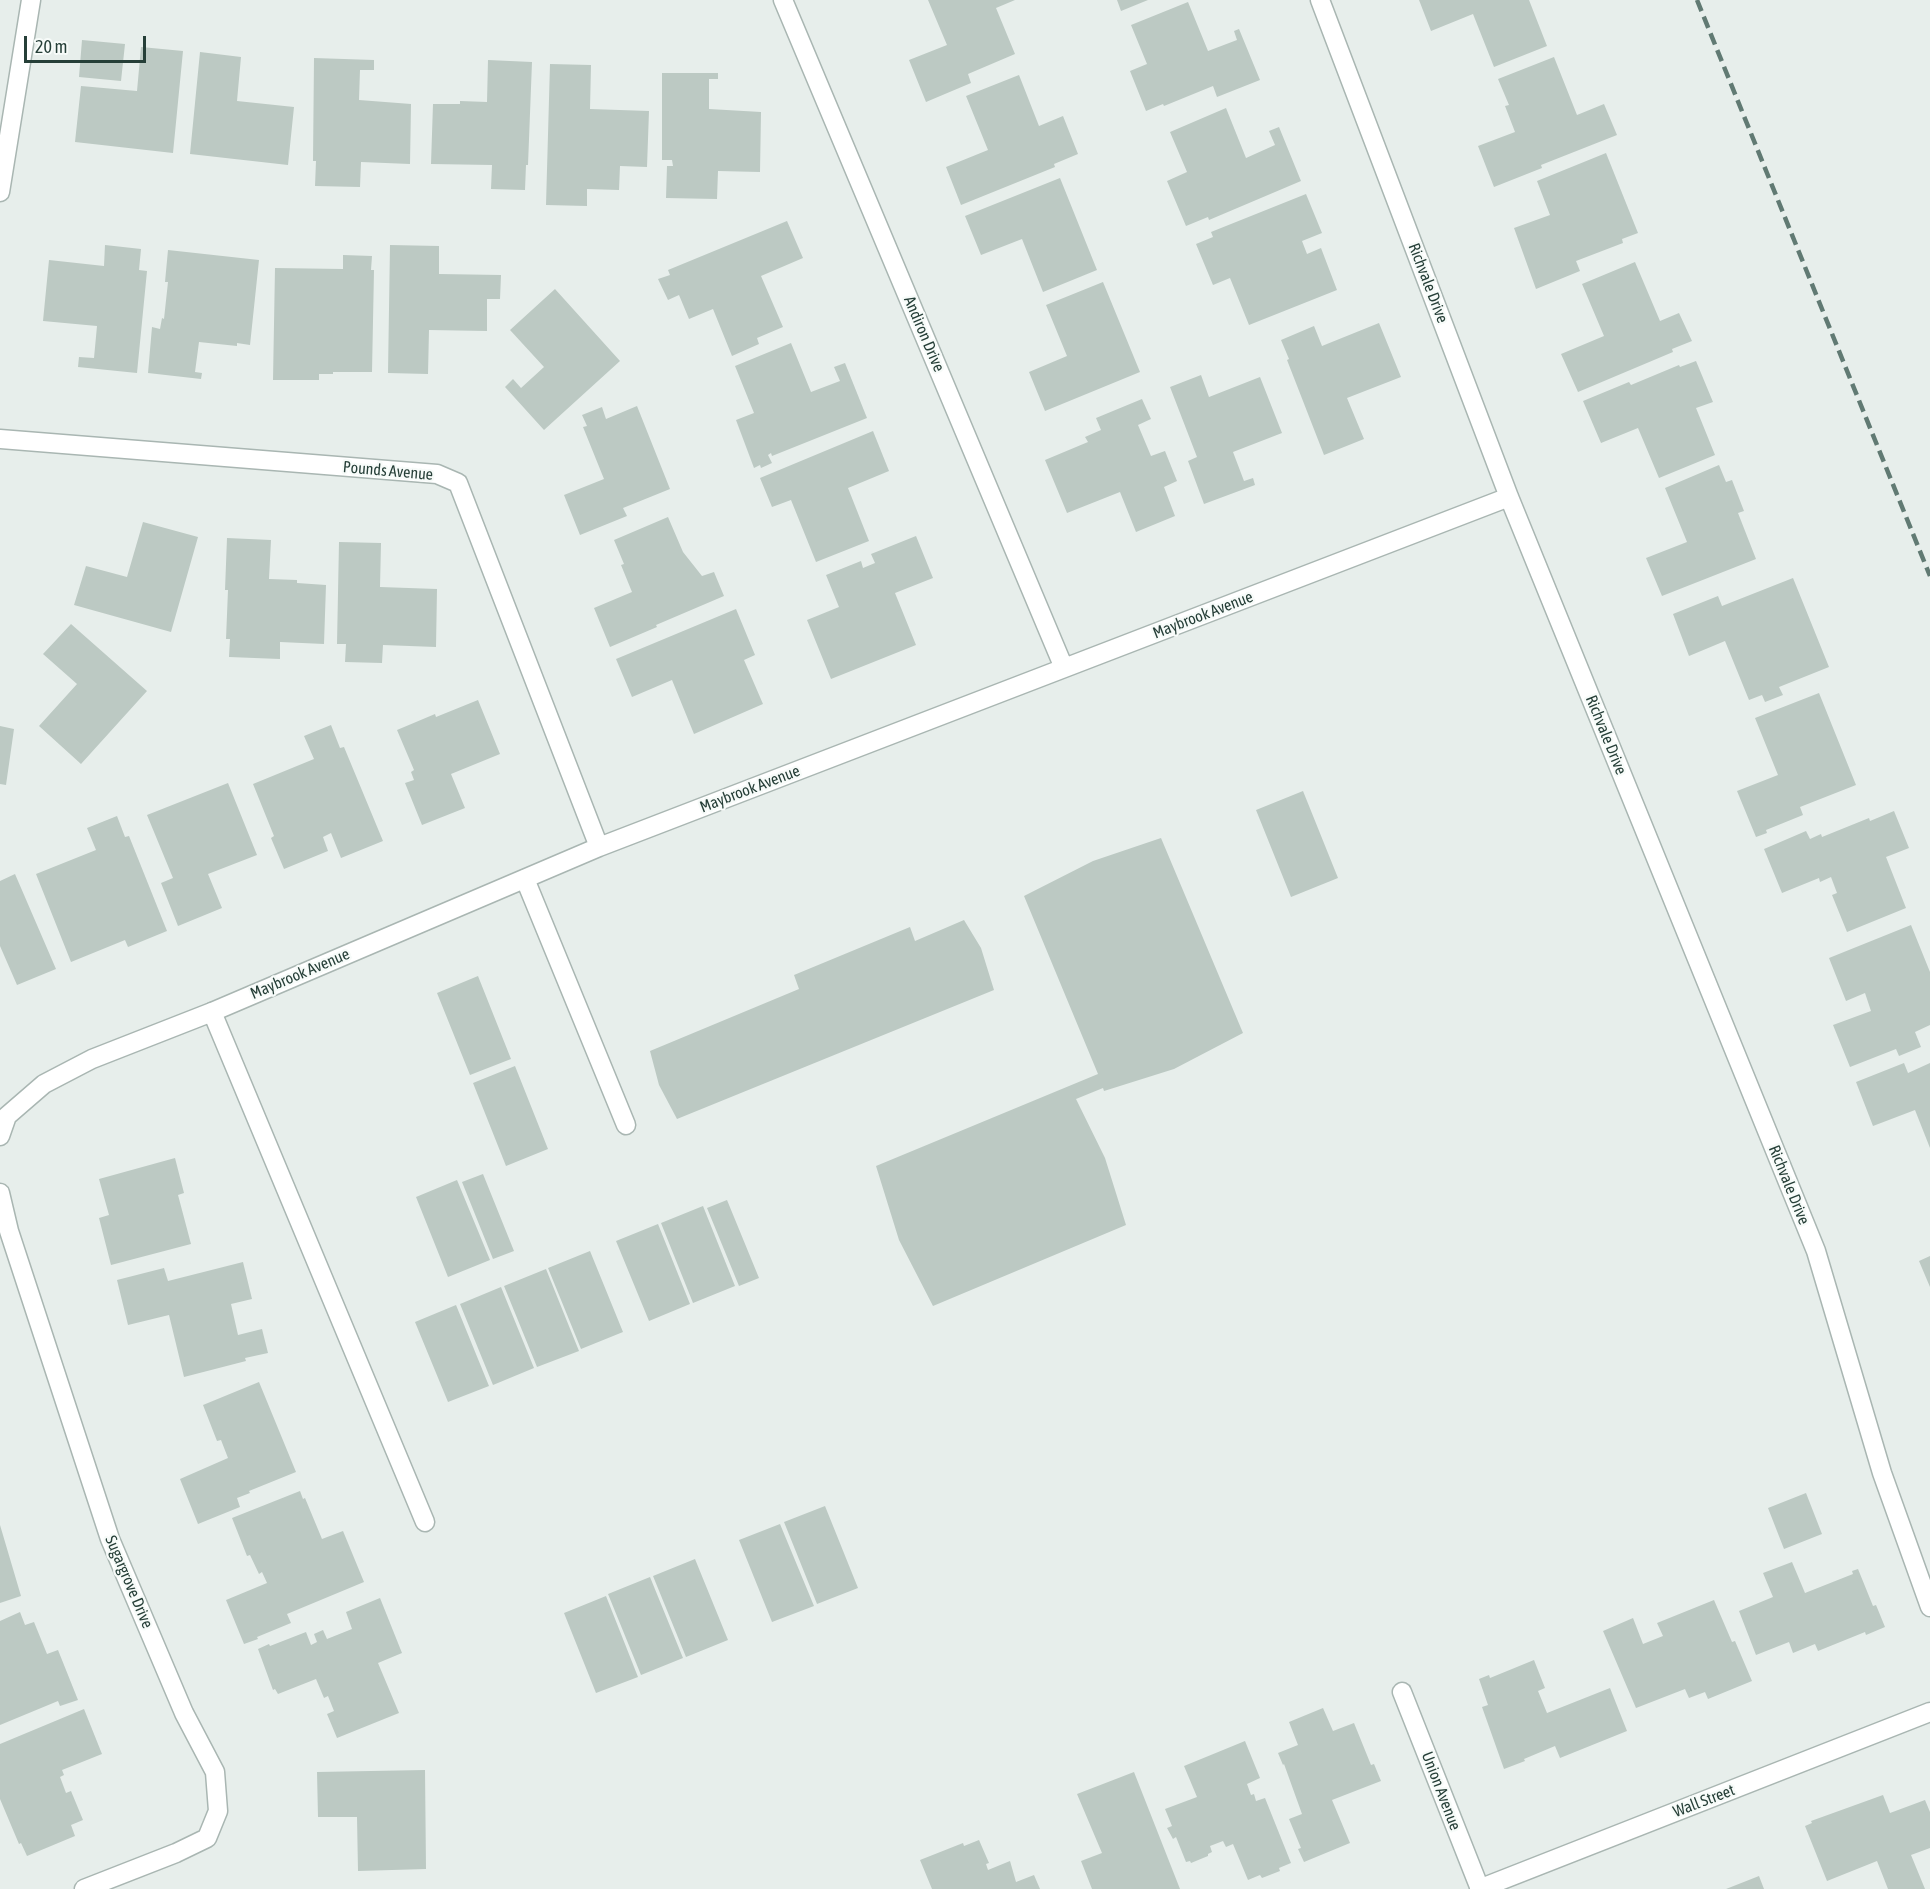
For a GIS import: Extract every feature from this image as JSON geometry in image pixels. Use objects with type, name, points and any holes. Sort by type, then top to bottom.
[{"type":"street","points":[[0,192],[31,0]]},
{"type":"street","name":"Andiron Drive","points":[[783,0],[1064,668]]},
{"type":"street","name":"Richvale Drive","points":[[1320,0],[1509,497],[1816,1251],[1882,1473],[1930,1607]]},
{"type":"street","name":"Pounds Avenue","points":[[0,439],[437,474],[458,483],[599,847]]},
{"type":"street","name":"Maybrook Avenue","points":[[0,1136],[7,1116],[44,1084],[92,1059],[212,1012],[599,847],[1509,497]]},
{"type":"street","points":[[525,879],[626,1125]]},
{"type":"street","points":[[212,1012],[425,1522]]},
{"type":"street","name":"Sugargrove Drive","points":[[0,1193],[9,1231],[110,1539],[184,1713],[215,1772],[218,1811],[207,1838],[176,1853],[84,1889]]},
{"type":"street","name":"Union Avenue","points":[[1402,1692],[1479,1889]]},
{"type":"street","name":"Wall Street","points":[[1479,1889],[1930,1712]]},
{"type":"building","points":[[928,0],[1015,0],[996,8],[1015,54],[968,74],[971,83],[926,102],[909,60],[947,45]]},
{"type":"building","points":[[1117,0],[1148,0],[1121,11]]},
{"type":"building","points":[[1419,0],[1529,0],[1547,46],[1494,67],[1473,14],[1431,31]]},
{"type":"building","points":[[1188,2],[1208,51],[1237,40],[1234,31],[1239,29],[1260,80],[1217,97],[1213,86],[1146,111],[1130,71],[1147,64],[1131,25]]},
{"type":"building","points":[[82,40],[125,44],[121,81],[79,77]]},
{"type":"building","points":[[141,47],[183,51],[173,153],[75,142],[81,86],[137,91]]},
{"type":"building","points":[[200,52],[241,57],[237,101],[294,107],[288,165],[190,154]]},
{"type":"building","points":[[1554,57],[1577,115],[1604,104],[1617,135],[1541,165],[1542,168],[1494,187],[1478,146],[1515,132],[1505,106],[1509,105],[1498,79]]},
{"type":"building","points":[[314,58],[374,60],[374,70],[360,70],[359,100],[411,104],[410,164],[361,162],[360,187],[315,186],[316,161],[313,161]]},
{"type":"building","points":[[488,60],[532,62],[525,190],[491,189],[492,165],[431,164],[433,104],[460,104],[460,101],[487,102]]},
{"type":"building","points":[[550,64],[591,65],[590,109],[649,111],[647,167],[620,166],[619,190],[587,189],[587,206],[546,205]]},
{"type":"building","points":[[662,73],[718,73],[718,79],[709,79],[709,109],[761,112],[760,172],[718,171],[717,199],[666,198],[667,166],[673,166],[672,160],[662,160]]},
{"type":"building","points":[[1019,75],[1039,126],[1063,116],[1078,154],[1054,164],[1055,167],[961,205],[946,167],[988,150],[966,96]]},
{"type":"building","points":[[1226,108],[1246,158],[1275,145],[1269,131],[1279,127],[1301,181],[1209,220],[1208,217],[1186,226],[1167,181],[1187,172],[1170,132]]},
{"type":"building","points":[[1606,153],[1638,233],[1622,239],[1623,243],[1576,261],[1580,271],[1536,289],[1514,228],[1550,215],[1537,181]]},
{"type":"building","points":[[1060,178],[1097,270],[1043,292],[1022,239],[981,255],[965,216]]},
{"type":"building","points":[[1306,194],[1322,233],[1302,241],[1307,254],[1321,248],[1337,290],[1249,325],[1230,278],[1213,285],[1196,244],[1213,237],[1211,232]]},
{"type":"building","points":[[787,221],[803,258],[761,276],[783,327],[757,338],[759,344],[732,356],[713,309],[689,319],[679,295],[668,300],[658,279],[670,275],[668,270]]},
{"type":"building","points":[[105,245],[141,249],[139,270],[147,271],[137,373],[78,367],[79,357],[94,358],[97,326],[43,321],[49,260],[104,266]]},
{"type":"building","points":[[390,245],[439,246],[439,274],[501,275],[500,299],[487,299],[487,331],[429,330],[428,374],[388,373]]},
{"type":"building","points":[[168,250],[259,260],[250,345],[199,342],[195,372],[202,373],[201,379],[148,373],[152,327],[160,329],[162,318],[164,319],[168,282],[165,282]]},
{"type":"building","points":[[343,255],[372,256],[371,270],[374,270],[372,372],[319,374],[319,380],[273,380],[275,268],[343,269]]},
{"type":"building","points":[[1635,262],[1660,321],[1679,313],[1692,341],[1672,349],[1673,352],[1578,392],[1561,354],[1604,336],[1582,284]]},
{"type":"building","points":[[1103,282],[1140,372],[1045,411],[1029,372],[1067,356],[1046,305]]},
{"type":"building","points":[[555,289],[620,361],[544,430],[505,387],[513,379],[521,388],[544,367],[510,330]]},
{"type":"building","points":[[1379,323],[1401,377],[1347,398],[1364,439],[1324,455],[1281,340],[1314,326],[1322,346]]},
{"type":"building","points":[[791,343],[811,392],[840,381],[834,367],[845,363],[867,418],[772,456],[771,453],[768,455],[772,463],[761,468],[760,465],[754,468],[736,420],[754,413],[735,366]]},
{"type":"building","points":[[1696,361],[1713,402],[1696,408],[1715,455],[1659,478],[1638,428],[1601,443],[1583,401],[1629,382],[1631,385],[1679,365],[1680,367]]},
{"type":"building","points":[[1201,375],[1209,397],[1260,377],[1282,433],[1233,452],[1244,481],[1253,478],[1255,485],[1204,504],[1188,461],[1197,457],[1170,387]]},
{"type":"building","points":[[1142,399],[1151,419],[1138,425],[1151,456],[1165,451],[1177,481],[1164,487],[1175,516],[1136,532],[1120,492],[1067,513],[1045,460],[1088,442],[1085,437],[1101,430],[1096,418]]},
{"type":"building","points":[[637,406],[670,489],[623,508],[627,516],[580,535],[564,495],[604,479],[583,427],[587,426],[582,415],[602,407],[606,419]]},
{"type":"building","points":[[873,431],[889,471],[848,488],[869,541],[816,562],[791,500],[772,507],[760,478]]},
{"type":"building","points":[[1719,465],[1726,482],[1732,480],[1744,511],[1738,513],[1756,559],[1662,596],[1646,558],[1687,542],[1665,488]]},
{"type":"building","points":[[668,517],[683,552],[702,576],[714,572],[724,596],[610,647],[594,608],[632,592],[614,540]]},
{"type":"building","points":[[143,522],[198,537],[171,632],[74,605],[86,566],[127,577]]},
{"type":"building","points":[[916,536],[933,578],[895,593],[916,645],[831,679],[807,620],[839,607],[826,575],[861,561],[863,568],[875,563],[871,554]]},
{"type":"building","points":[[227,538],[271,540],[269,579],[297,580],[297,583],[326,585],[324,644],[280,642],[280,659],[229,657],[230,639],[226,639],[228,590],[225,590]]},
{"type":"building","points":[[339,542],[381,543],[380,587],[437,589],[436,647],[383,645],[382,663],[345,662],[346,644],[337,644]]},
{"type":"building","points":[[1793,578],[1829,667],[1779,687],[1783,695],[1765,702],[1762,695],[1749,700],[1725,641],[1689,656],[1673,614],[1718,596],[1722,606]]},
{"type":"building","points":[[736,609],[755,655],[744,660],[763,704],[694,734],[672,680],[632,697],[616,659]]},
{"type":"building","points":[[71,624],[147,691],[81,764],[39,726],[77,684],[43,654]]},
{"type":"building","points":[[1819,693],[1856,785],[1800,807],[1803,815],[1766,830],[1767,833],[1756,837],[1737,791],[1778,775],[1755,718]]},
{"type":"building","points":[[478,700],[500,754],[451,774],[465,808],[422,825],[405,783],[414,780],[411,772],[414,770],[397,730],[435,714],[436,717]]},
{"type":"building","points":[[331,725],[340,748],[344,747],[383,841],[341,858],[331,833],[323,837],[328,851],[284,869],[271,838],[274,836],[253,784],[314,759],[304,736]]},
{"type":"building","points":[[0,726],[14,729],[6,785],[0,784]]},
{"type":"building","points":[[228,783],[257,855],[208,874],[222,908],[178,926],[161,883],[173,878],[147,815]]},
{"type":"building","points":[[1303,791],[1338,878],[1291,897],[1256,810]]},
{"type":"building","points":[[1894,811],[1909,848],[1886,857],[1906,908],[1847,932],[1832,895],[1837,893],[1831,877],[1820,882],[1819,878],[1782,893],[1764,849],[1806,831],[1810,839],[1821,834],[1822,837],[1869,818],[1870,821]]},
{"type":"building","points":[[117,816],[125,837],[129,836],[167,931],[128,947],[125,940],[71,962],[36,874],[96,850],[87,828]]},
{"type":"building","points":[[1161,838],[1243,1033],[1174,1069],[1104,1091],[1103,1088],[1076,1099],[1105,1158],[1126,1225],[933,1306],[899,1240],[876,1166],[1098,1074],[1024,896],[1093,861]]},
{"type":"building","points":[[15,874],[56,969],[17,985],[0,946],[0,881]]},
{"type":"building","points":[[964,920],[981,948],[994,990],[677,1119],[659,1085],[650,1051],[799,989],[794,975],[910,927],[915,941]]},
{"type":"building","points":[[1911,925],[1930,972],[1930,1025],[1915,1032],[1921,1047],[1899,1056],[1896,1049],[1850,1067],[1833,1025],[1871,1011],[1865,993],[1846,1001],[1829,958]]},
{"type":"building","points":[[478,976],[511,1059],[470,1075],[437,993]]},
{"type":"building","points":[[1904,1063],[1908,1073],[1930,1063],[1930,1148],[1915,1110],[1873,1126],[1856,1082]]},
{"type":"building","points":[[515,1066],[548,1149],[506,1166],[473,1083]]},
{"type":"building","points":[[175,1158],[184,1193],[178,1195],[191,1244],[111,1265],[99,1218],[109,1215],[99,1179]]},
{"type":"building","points":[[483,1174],[514,1251],[493,1259],[462,1182]]},
{"type":"building","points":[[457,1180],[490,1260],[448,1277],[416,1197]]},
{"type":"building","points":[[727,1200],[759,1278],[739,1286],[707,1208]]},
{"type":"building","points":[[703,1206],[735,1286],[693,1303],[661,1223]]},
{"type":"building","points":[[658,1224],[690,1304],[649,1321],[616,1241]]},
{"type":"building","points":[[590,1251],[623,1332],[581,1349],[548,1268]]},
{"type":"building","points":[[1930,1256],[1930,1287],[1919,1261]]},
{"type":"building","points":[[243,1262],[252,1299],[231,1304],[238,1335],[262,1329],[268,1353],[184,1377],[169,1315],[128,1325],[117,1280],[164,1268],[168,1281]]},
{"type":"building","points":[[546,1269],[579,1351],[537,1367],[504,1286]]},
{"type":"building","points":[[501,1287],[534,1368],[493,1385],[460,1304]]},
{"type":"building","points":[[456,1305],[489,1386],[448,1402],[415,1322]]},
{"type":"building","points":[[259,1382],[296,1472],[249,1491],[250,1493],[237,1498],[240,1507],[198,1524],[180,1479],[228,1458],[221,1440],[217,1441],[203,1405]]},
{"type":"building","points":[[300,1491],[322,1539],[343,1531],[364,1582],[287,1614],[291,1623],[244,1644],[226,1600],[267,1583],[262,1572],[259,1574],[250,1555],[247,1556],[232,1518]]},
{"type":"building","points":[[1806,1493],[1822,1534],[1784,1549],[1768,1508]]},
{"type":"building","points":[[825,1506],[858,1588],[817,1604],[784,1522]]},
{"type":"building","points":[[780,1524],[814,1606],[772,1622],[739,1540]]},
{"type":"building","points":[[0,1525],[21,1596],[0,1603]]},
{"type":"building","points":[[695,1559],[728,1640],[686,1657],[653,1576]]},
{"type":"building","points":[[1792,1562],[1805,1593],[1853,1574],[1852,1571],[1858,1569],[1873,1606],[1876,1605],[1885,1627],[1866,1635],[1865,1632],[1818,1651],[1815,1644],[1793,1653],[1789,1642],[1756,1655],[1739,1611],[1773,1597],[1763,1573]]},
{"type":"building","points":[[650,1577],[683,1658],[641,1675],[608,1594]]},
{"type":"building","points":[[606,1596],[638,1677],[596,1693],[564,1613]]},
{"type":"building","points":[[380,1598],[402,1653],[378,1663],[399,1713],[337,1738],[327,1714],[334,1711],[328,1696],[324,1698],[316,1679],[278,1694],[275,1689],[273,1690],[258,1649],[306,1632],[311,1645],[317,1642],[314,1634],[323,1630],[327,1639],[352,1629],[346,1612]]},
{"type":"building","points":[[1714,1600],[1752,1681],[1708,1699],[1705,1692],[1689,1698],[1685,1689],[1636,1708],[1603,1631],[1633,1618],[1643,1644],[1663,1636],[1657,1623]]},
{"type":"building","points":[[20,1612],[25,1625],[34,1622],[47,1654],[58,1650],[78,1700],[60,1706],[58,1701],[0,1725],[0,1621]]},
{"type":"building","points":[[1534,1660],[1545,1688],[1538,1691],[1547,1713],[1610,1688],[1627,1731],[1560,1758],[1555,1746],[1504,1769],[1482,1707],[1488,1705],[1479,1679],[1489,1675],[1490,1678]]},
{"type":"building","points":[[1323,1708],[1333,1731],[1354,1723],[1371,1765],[1374,1764],[1381,1781],[1332,1800],[1350,1843],[1304,1862],[1289,1819],[1302,1814],[1278,1753],[1298,1745],[1289,1722]]},
{"type":"building","points":[[84,1709],[102,1754],[62,1770],[64,1775],[60,1777],[66,1793],[71,1791],[83,1820],[71,1825],[75,1836],[27,1856],[21,1843],[19,1844],[0,1799],[0,1744]]},
{"type":"building","points":[[1245,1741],[1260,1778],[1247,1784],[1251,1795],[1254,1794],[1256,1801],[1265,1798],[1291,1863],[1279,1868],[1280,1871],[1262,1878],[1260,1875],[1248,1880],[1233,1844],[1226,1847],[1223,1841],[1210,1846],[1212,1852],[1208,1856],[1191,1863],[1186,1862],[1176,1837],[1173,1839],[1167,1828],[1172,1826],[1165,1809],[1197,1797],[1184,1766]]},
{"type":"building","points":[[425,1770],[426,1869],[358,1871],[357,1817],[318,1817],[317,1772]]},
{"type":"building","points":[[1134,1772],[1180,1889],[1092,1889],[1081,1861],[1102,1853],[1077,1794]]},
{"type":"building","points":[[1883,1795],[1890,1813],[1925,1800],[1930,1812],[1930,1848],[1911,1855],[1925,1889],[1888,1889],[1877,1861],[1827,1881],[1805,1826],[1812,1823],[1811,1821]]},
{"type":"building","points":[[979,1840],[989,1863],[986,1864],[988,1870],[1010,1861],[1016,1882],[1034,1875],[1040,1889],[932,1889],[920,1860],[963,1843],[964,1846]]},
{"type":"building","points":[[1759,1876],[1764,1889],[1726,1889]]},
{"type":"railway","points":[[1697,0],[1930,576]]}]
